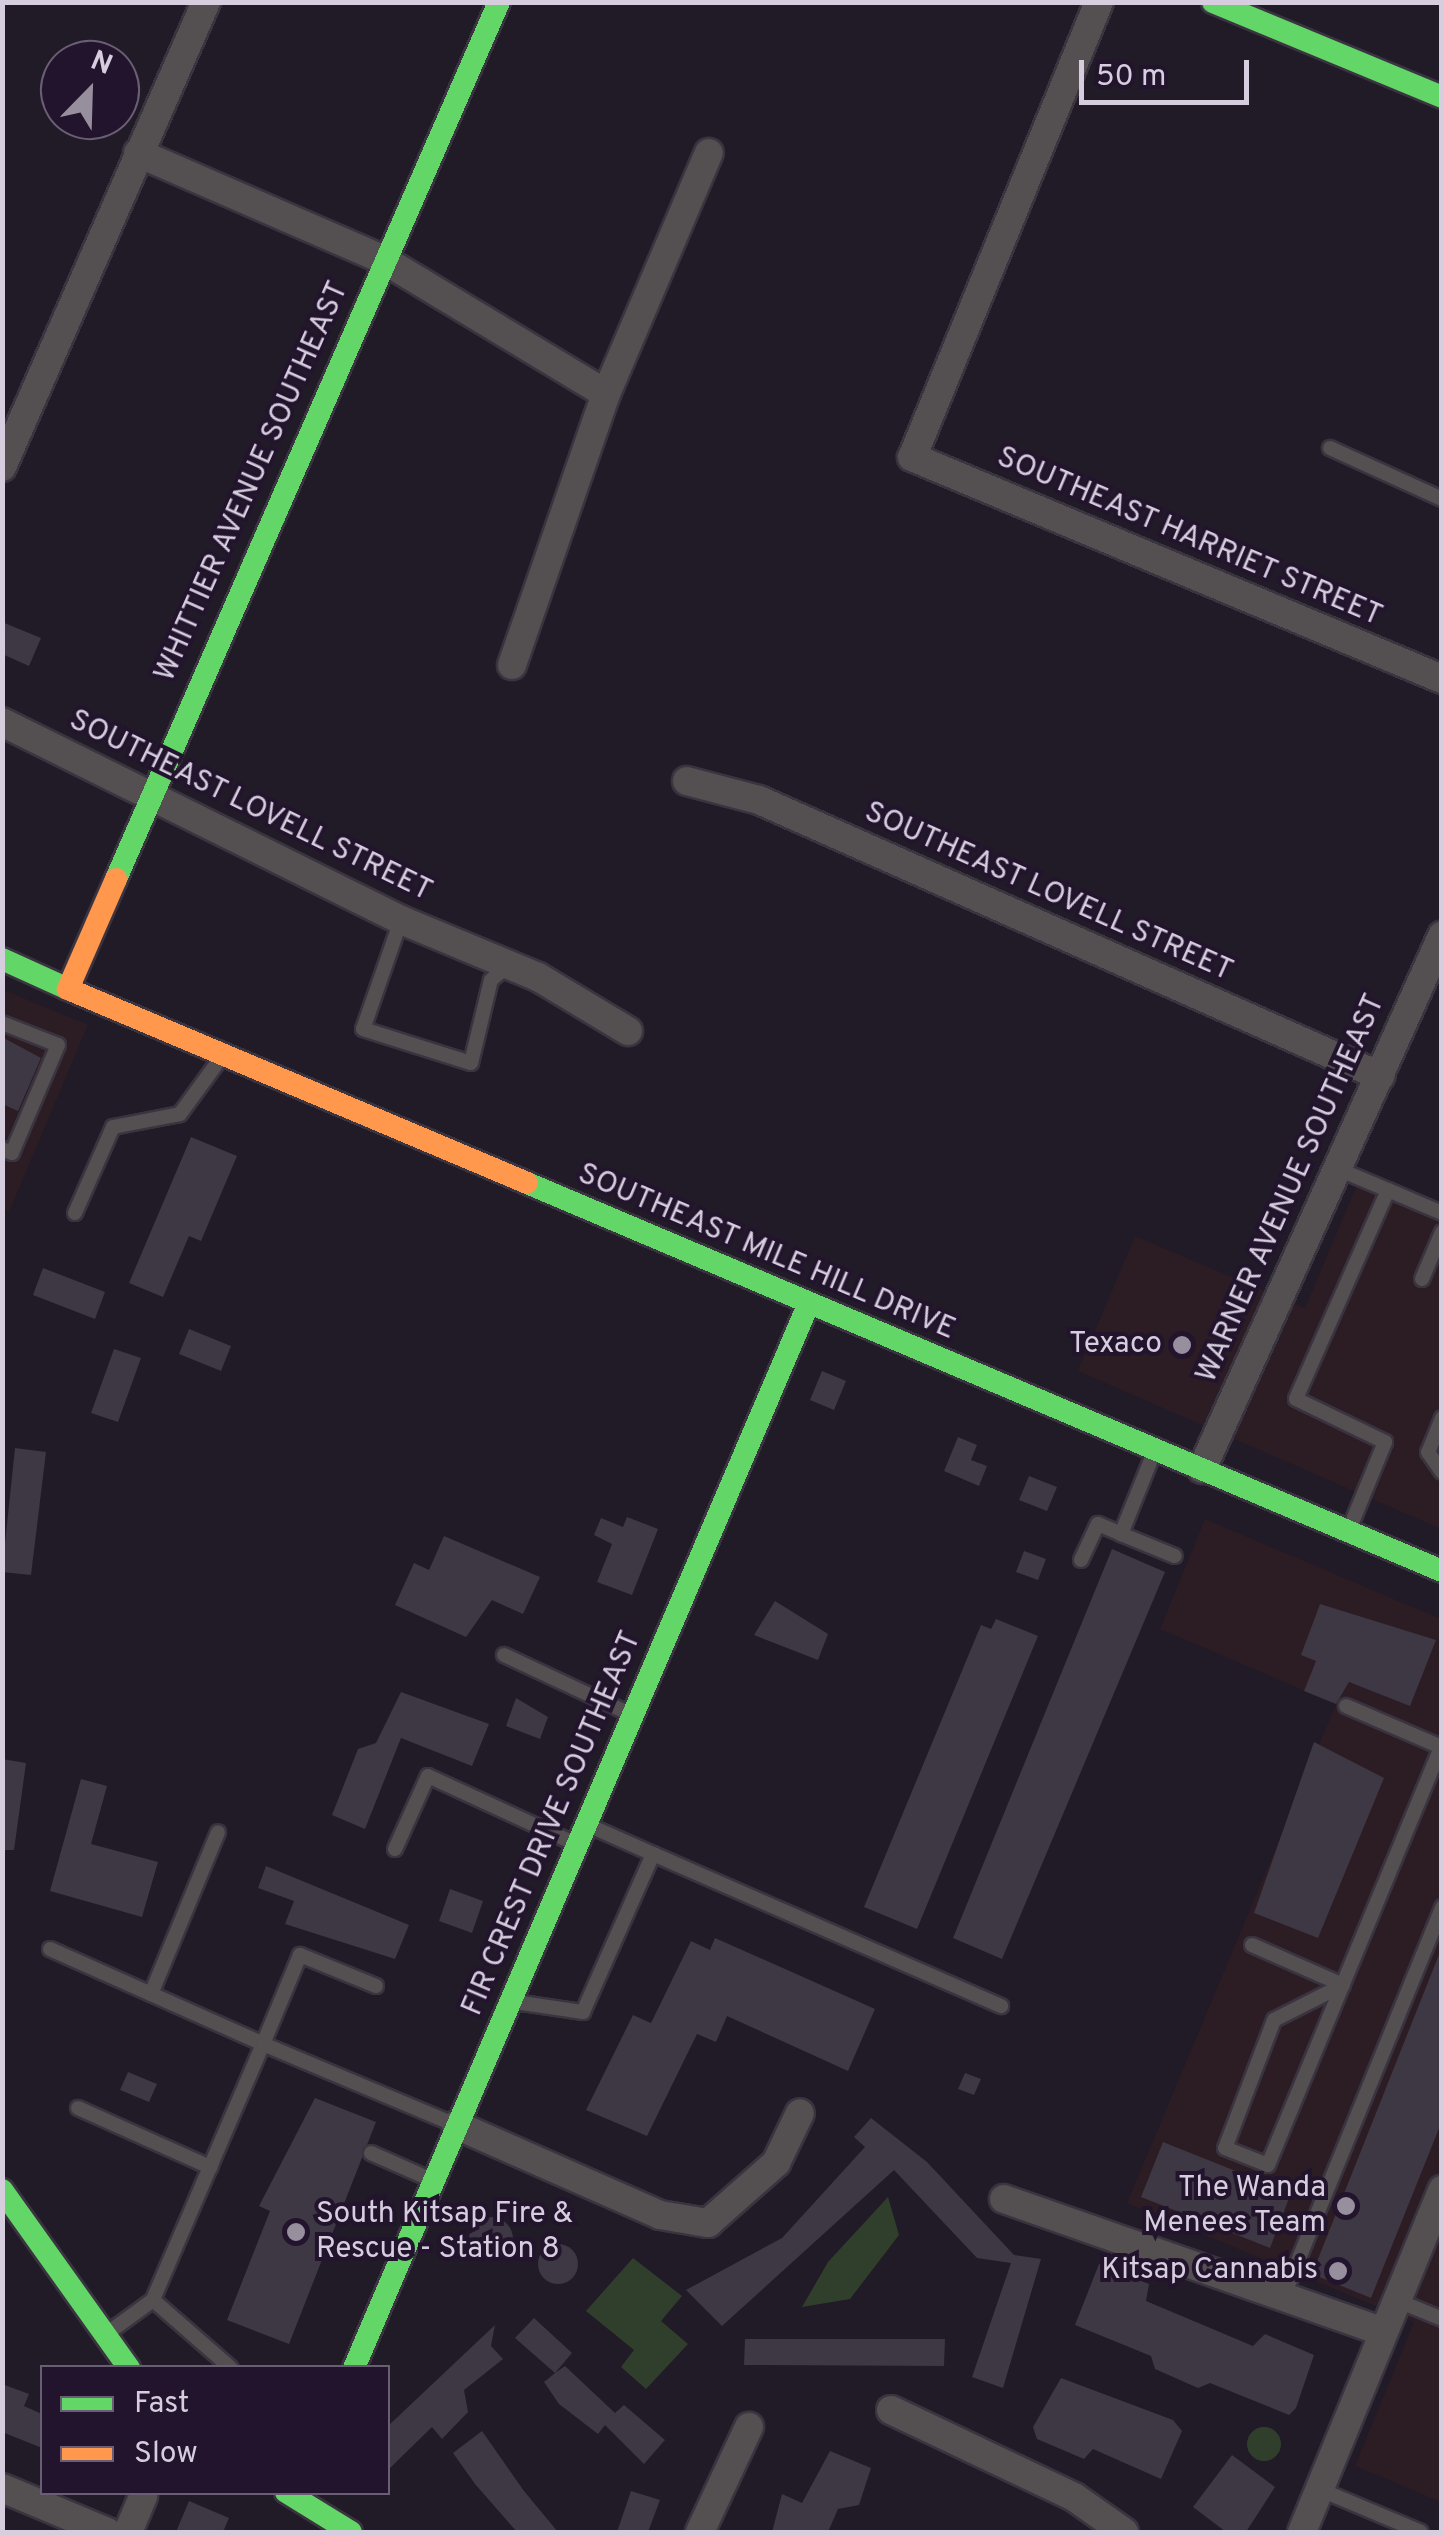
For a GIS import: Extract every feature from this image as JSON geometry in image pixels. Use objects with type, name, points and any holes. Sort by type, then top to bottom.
[{"type":"street","points":[[2,466],[206,2]]},
{"type":"street","name":"WHITTIER AVENUE SOUTHEAST","points":[[68,989],[150,791],[499,2]]},
{"type":"street","name":"SOUTHEAST HARRIET STREET","points":[[1099,2],[912,457],[1442,679]]},
{"type":"street","points":[[1212,2],[1442,96]]},
{"type":"street","points":[[138,154],[384,260],[606,394]]},
{"type":"street","points":[[512,665],[606,394],[709,154]]},
{"type":"street","name":"SOUTHEAST LOVELL STREET","points":[[2,722],[150,791],[401,920],[509,965],[628,1031]]},
{"type":"street","name":"SOUTHEAST LOVELL STREET","points":[[686,781],[760,800],[1380,1076]]},
{"type":"street","name":"WARNER AVENUE SOUTHEAST","points":[[1202,1469],[1380,1076],[1435,970],[1442,936]]},
{"type":"street","name":"SOUTHEAST MILE HILL DRIVE","points":[[2,959],[1442,1571]]},
{"type":"street","name":"FIR CREST DRIVE SOUTHEAST","points":[[355,2365],[808,1304]]},
{"type":"street","points":[[456,2125],[660,2215],[708,2223],[776,2163],[800,2113]]},
{"type":"street","points":[[2,2190],[127,2365]]},
{"type":"street","points":[[1307,2531],[1442,2190]]},
{"type":"street","points":[[1004,2199],[1383,2332]]},
{"type":"street","points":[[891,2410],[1074,2496],[1124,2532]]},
{"type":"street","points":[[700,2532],[749,2426]]},
{"type":"street","points":[[2,2488],[108,2532]]},
{"type":"street","points":[[284,2532],[295,2495],[351,2532]]},
{"type":"street","points":[[128,2532],[144,2496]]},
{"type":"lane","points":[[1330,448],[1442,499]]},
{"type":"lane","points":[[401,920],[363,1029],[472,1063],[491,980],[509,965]]},
{"type":"lane","points":[[2,1022],[58,1044],[12,1153],[2,1149]]},
{"type":"lane","points":[[75,1212],[112,1126],[180,1114],[224,1055]]},
{"type":"lane","points":[[1338,1169],[1442,1213]]},
{"type":"lane","points":[[1348,1532],[1385,1442],[1296,1399],[1388,1190]]},
{"type":"lane","points":[[1422,1279],[1442,1232]]},
{"type":"lane","points":[[1442,1418],[1428,1452],[1442,1472]]},
{"type":"lane","points":[[1121,1534],[1155,1449]]},
{"type":"lane","points":[[1082,1560],[1098,1524],[1175,1556]]},
{"type":"lane","points":[[504,1655],[632,1715]]},
{"type":"lane","points":[[1342,1985],[1274,2020],[1225,2148],[1268,2166],[1441,1746],[1346,1706]]},
{"type":"lane","points":[[395,1850],[428,1776],[581,1834],[654,1854],[1001,2006]]},
{"type":"lane","points":[[152,1994],[218,1832]]},
{"type":"lane","points":[[509,2002],[583,2012],[654,1854]]},
{"type":"lane","points":[[1284,2295],[1442,1907]]},
{"type":"lane","points":[[1252,1945],[1342,1985]]},
{"type":"lane","points":[[50,1949],[456,2125]]},
{"type":"lane","points":[[104,2336],[153,2300],[300,1955],[376,1986]]},
{"type":"lane","points":[[78,2108],[210,2167]]},
{"type":"lane","points":[[371,2153],[433,2180]]},
{"type":"lane","points":[[153,2300],[227,2365]]},
{"type":"lane","points":[[1396,2300],[1442,2319]]},
{"type":"lane","points":[[1321,2490],[1422,2532]]},
{"type":"shaded area","points":[[2,989],[88,1025],[9,1212],[2,1209]]},
{"type":"shaded area","points":[[1362,1173],[1441,1206],[1441,1529],[1078,1371],[1135,1236],[1305,1308]]},
{"type":"shaded area","points":[[1205,1519],[1441,1619],[1441,2502],[1355,2466],[1414,2322],[1127,2203],[1336,1704],[1160,1629]]},
{"type":"green space","points":[[888,2197],[899,2235],[850,2299],[802,2307],[828,2262]]},
{"type":"green space","points":[[633,2258],[682,2296],[661,2321],[688,2344],[646,2389],[621,2367],[634,2350],[586,2311]]},
{"type":"green space","points":[[1264,2427],[1276,2432],[1281,2444],[1276,2456],[1264,2461],[1252,2456],[1247,2444],[1252,2432]]},
{"type":"building","points":[[2,622],[41,638],[29,666],[2,654]]},
{"type":"building","points":[[2,1037],[41,1058],[18,1111],[2,1104]]},
{"type":"building","points":[[191,1137],[237,1156],[201,1241],[189,1236],[163,1297],[129,1283]]},
{"type":"building","points":[[43,1268],[105,1292],[95,1319],[33,1295]]},
{"type":"building","points":[[189,1329],[231,1346],[221,1371],[179,1354]]},
{"type":"building","points":[[114,1349],[141,1358],[118,1422],[91,1413]]},
{"type":"building","points":[[822,1371],[846,1381],[834,1410],[810,1400]]},
{"type":"building","points":[[958,1437],[977,1445],[971,1460],[987,1466],[979,1486],[944,1471]]},
{"type":"building","points":[[15,1448],[46,1452],[31,1575],[2,1572]]},
{"type":"building","points":[[1029,1476],[1057,1487],[1047,1511],[1019,1500]]},
{"type":"building","points":[[627,1517],[658,1529],[632,1595],[597,1582],[612,1544],[594,1535],[601,1518],[623,1527]]},
{"type":"building","points":[[444,1536],[540,1577],[523,1614],[492,1600],[466,1637],[395,1605],[414,1563],[429,1570]]},
{"type":"building","points":[[1112,1549],[1165,1572],[1002,1959],[953,1938]]},
{"type":"building","points":[[1024,1551],[1046,1559],[1038,1580],[1016,1572]]},
{"type":"building","points":[[775,1601],[828,1634],[818,1660],[754,1635]]},
{"type":"building","points":[[1320,1604],[1436,1640],[1410,1706],[1349,1682],[1336,1704],[1304,1691],[1316,1661],[1301,1655]]},
{"type":"building","points":[[996,1619],[1038,1636],[917,1929],[864,1907],[981,1625],[991,1629]]},
{"type":"building","points":[[401,1692],[489,1724],[472,1766],[401,1738],[365,1829],[332,1815],[358,1749],[376,1743]]},
{"type":"building","points":[[516,1698],[548,1717],[540,1739],[506,1726]]},
{"type":"building","points":[[1314,1742],[1384,1778],[1318,1938],[1254,1913]]},
{"type":"building","points":[[2,1759],[26,1763],[14,1850],[2,1850]]},
{"type":"building","points":[[81,1779],[107,1786],[91,1844],[158,1862],[142,1917],[50,1891]]},
{"type":"building","points":[[266,1866],[409,1925],[395,1959],[285,1924],[294,1901],[258,1888]]},
{"type":"building","points":[[450,1889],[483,1901],[472,1933],[439,1921]]},
{"type":"building","points":[[715,1938],[875,2009],[848,2071],[727,2016],[716,2042],[697,2034],[647,2136],[586,2110],[633,2015],[651,2023],[691,1941],[710,1950]]},
{"type":"building","points":[[1440,1952],[1442,2121],[1371,2298],[1312,2274]]},
{"type":"building","points":[[128,2072],[157,2084],[149,2102],[120,2090]]},
{"type":"building","points":[[965,2073],[981,2079],[974,2095],[958,2089]]},
{"type":"building","name":"South Kitsap Fire & Rescue - Station 8","points":[[315,2098],[376,2122],[289,2344],[227,2320],[270,2211],[259,2206]]},
{"type":"building","points":[[871,2118],[927,2162],[1014,2255],[1041,2259],[1003,2388],[972,2377],[1011,2263],[977,2258],[894,2170],[722,2326],[686,2290],[782,2238],[865,2147],[854,2137]]},
{"type":"building","points":[[1163,2142],[1291,2193],[1270,2248],[1141,2197]]},
{"type":"building","points":[[491,2217],[507,2223],[513,2239],[507,2255],[491,2261],[475,2255],[469,2239],[475,2223]]},
{"type":"building","points":[[558,2244],[572,2250],[578,2264],[572,2278],[558,2284],[544,2278],[538,2264],[544,2250]]},
{"type":"building","points":[[1099,2264],[1149,2284],[1146,2301],[1253,2346],[1265,2334],[1314,2355],[1296,2408],[1289,2415],[1210,2383],[1198,2388],[1155,2369],[1151,2356],[1075,2325]]},
{"type":"building","points":[[534,2318],[572,2353],[555,2373],[515,2338]]},
{"type":"building","points":[[495,2325],[491,2346],[503,2359],[464,2390],[468,2412],[442,2439],[432,2427],[390,2468],[390,2424]]},
{"type":"building","points":[[745,2339],[945,2339],[944,2366],[744,2365]]},
{"type":"building","points":[[565,2366],[615,2413],[624,2405],[665,2440],[644,2464],[605,2425],[598,2434],[559,2404],[544,2382]]},
{"type":"building","points":[[1061,2378],[1173,2420],[1182,2431],[1161,2479],[1093,2449],[1084,2459],[1037,2439],[1033,2427]]},
{"type":"building","points":[[2,2384],[29,2394],[24,2406],[40,2413],[40,2447],[2,2432]]},
{"type":"building","points":[[482,2431],[558,2532],[517,2532],[475,2484],[453,2453]]},
{"type":"building","points":[[830,2451],[871,2468],[859,2505],[838,2509],[828,2532],[772,2532],[782,2494],[802,2503]]},
{"type":"building","points":[[1232,2455],[1275,2487],[1246,2532],[1226,2532],[1193,2507]]},
{"type":"building","points":[[631,2491],[660,2500],[648,2532],[617,2532]]},
{"type":"building","points":[[189,2501],[229,2518],[223,2532],[176,2532]]},
{"type":"traffic: fast","points":[[116,879],[499,2]]},
{"type":"traffic: fast","points":[[1213,2],[1442,97]]},
{"type":"traffic: fast","points":[[2,959],[68,989]]},
{"type":"traffic: fast","points":[[527,1183],[1442,1571]]},
{"type":"traffic: fast","points":[[355,2365],[808,1305]]},
{"type":"traffic: fast","points":[[2,2190],[127,2365]]},
{"type":"traffic: fast","points":[[291,2495],[351,2532]]},
{"type":"traffic: slow","points":[[116,879],[68,989],[527,1183]]},
{"type":"place","name":"Texaco","points":[[1182,1345]]},
{"type":"place","name":"The Wanda Menees Team","points":[[1346,2206]]},
{"type":"place","name":"South Kitsap Fire & Rescue - Station 8","points":[[296,2232]]},
{"type":"place","name":"Kitsap Cannabis","points":[[1338,2271]]}]
